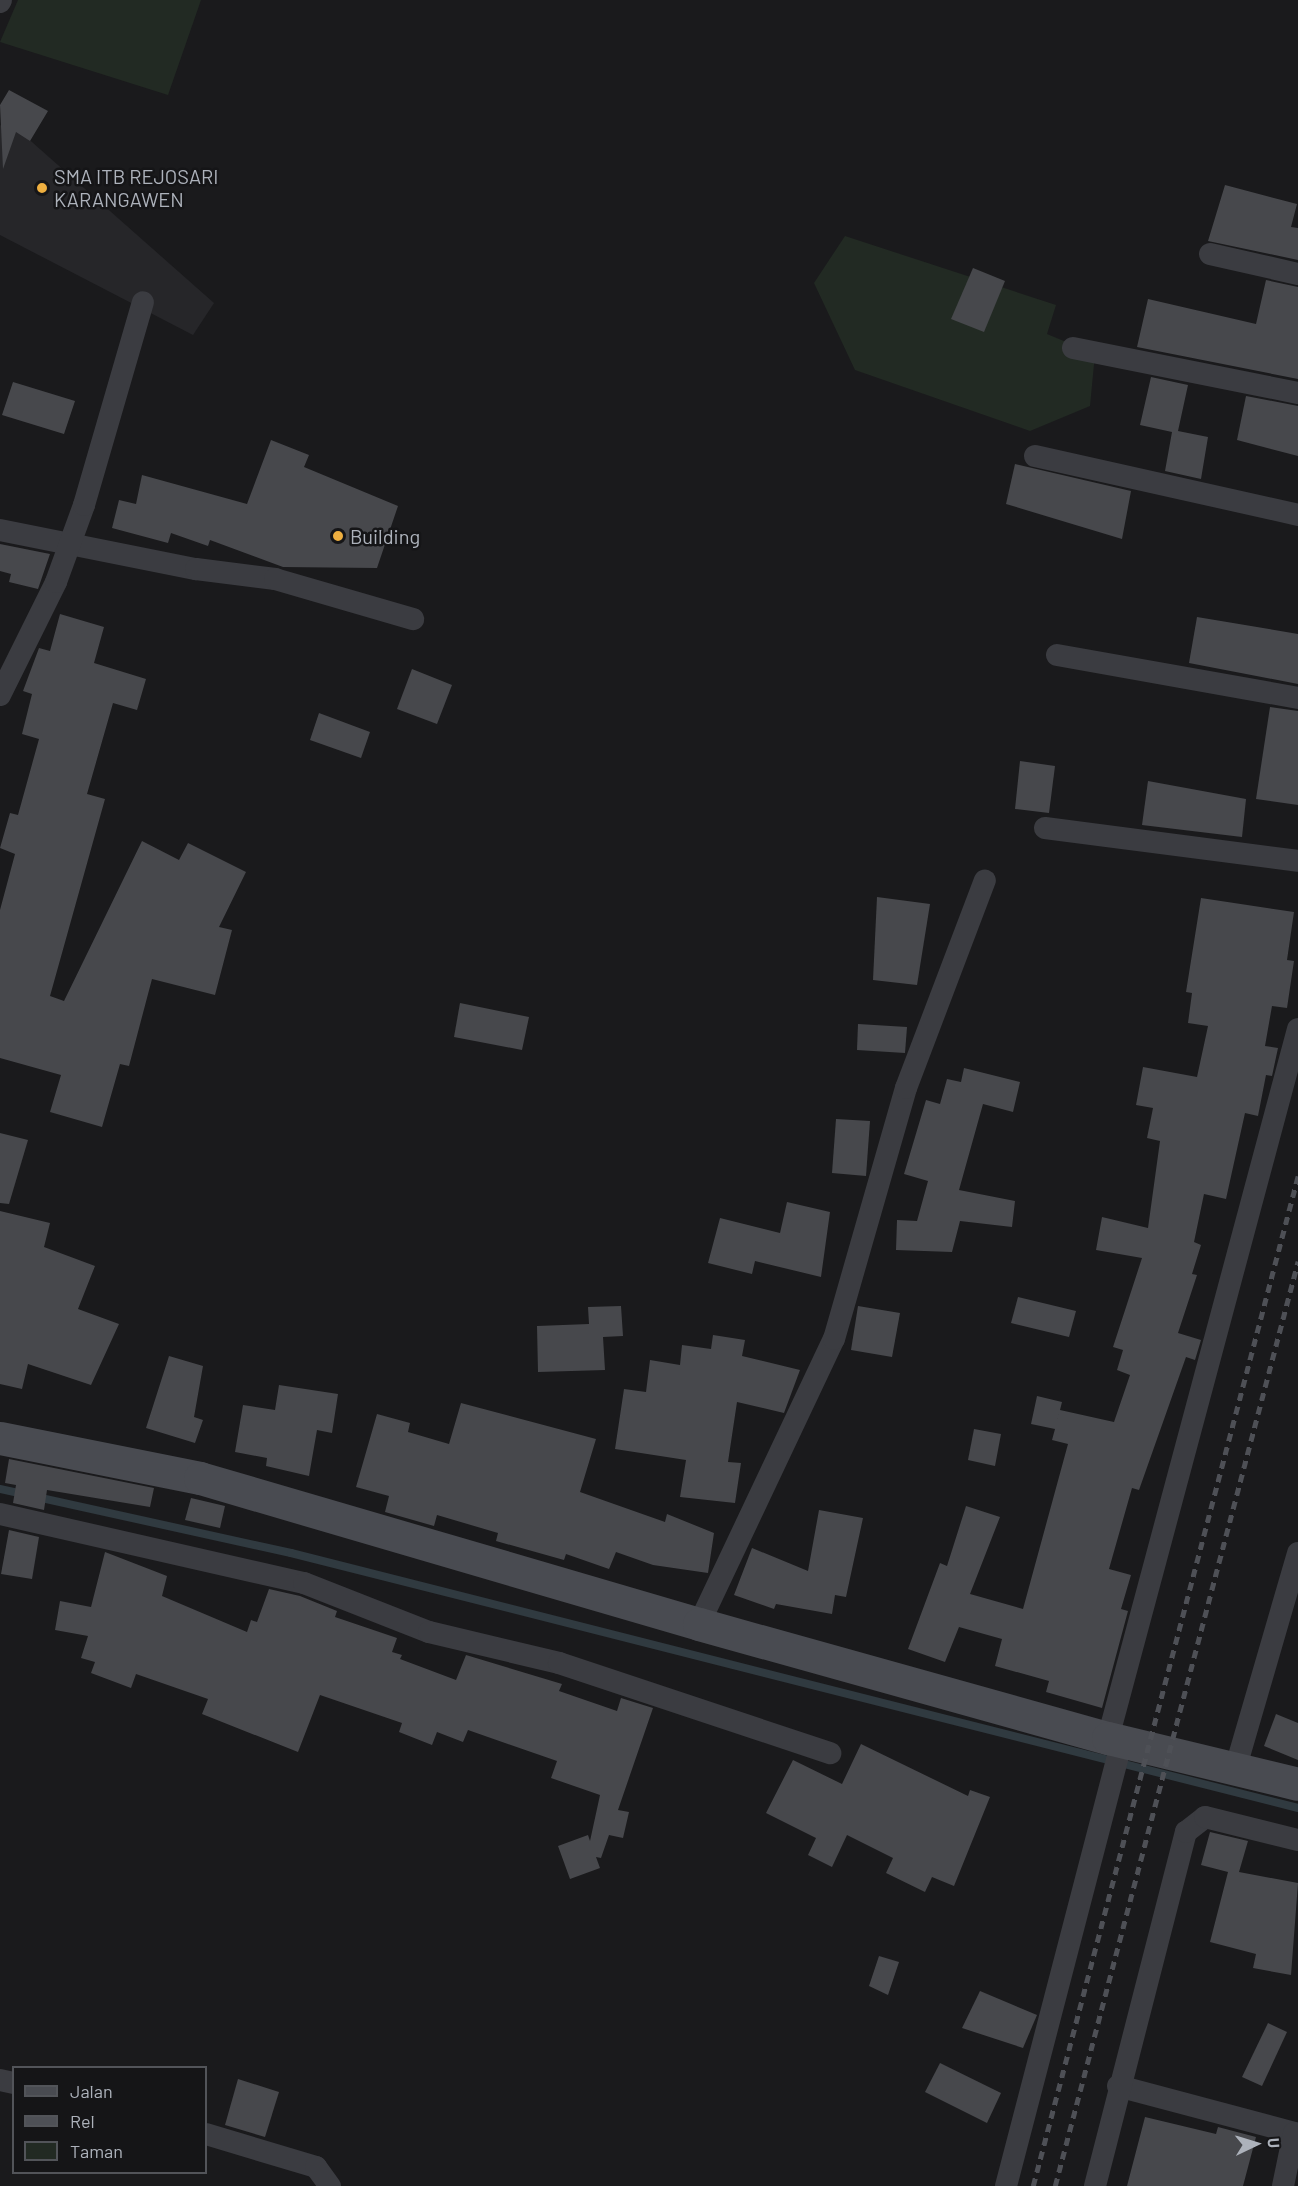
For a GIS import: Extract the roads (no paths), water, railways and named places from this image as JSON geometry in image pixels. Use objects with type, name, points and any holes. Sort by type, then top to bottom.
[{"type":"main road","points":[[0,1438],[190,1475],[1115,1745],[1298,1784]]},
{"type":"street","points":[[1210,254],[1298,274]]},
{"type":"street","points":[[0,695],[70,543],[143,302]]},
{"type":"street","points":[[1073,348],[1298,393]]},
{"type":"street","points":[[1035,456],[1298,515]]},
{"type":"street","points":[[0,530],[285,581],[333,600],[413,619]]},
{"type":"street","points":[[1057,655],[1298,698]]},
{"type":"street","points":[[1045,828],[1298,861]]},
{"type":"street","points":[[699,1624],[834,1339],[906,1088],[985,880]]},
{"type":"street","points":[[1006,2186],[1109,1786],[1115,1745],[1298,1029]]},
{"type":"street","points":[[0,1514],[304,1583],[429,1632],[559,1663],[830,1753]]},
{"type":"street","points":[[1235,1770],[1298,1553]]},
{"type":"street","points":[[1095,2186],[1118,2086],[1186,1832],[1205,1817],[1298,1840]]},
{"type":"street","points":[[1118,2086],[1296,2133],[1283,2186]]},
{"type":"street","points":[[207,2134],[316,2167],[330,2186]]},
{"type":"waterway","points":[[0,1489],[291,1553],[1298,1808]]},
{"type":"railway","points":[[1033,2186],[1298,1176]]},
{"type":"railway","points":[[1055,2186],[1298,1261]]},
{"type":"place","name":"SMA ITB REJOSARI KARANGAWEN","points":[[42,188]]},
{"type":"place","name":"Building","points":[[338,536]]}]
